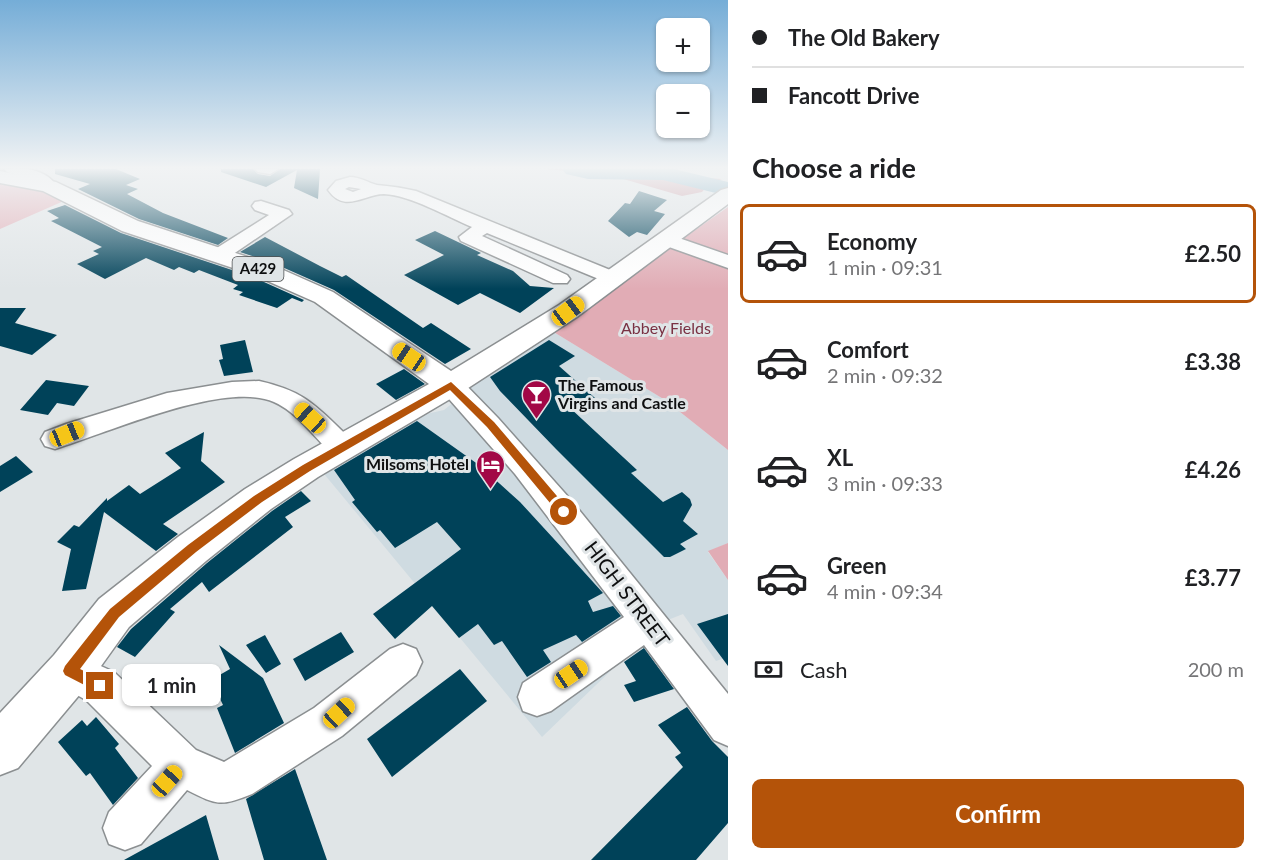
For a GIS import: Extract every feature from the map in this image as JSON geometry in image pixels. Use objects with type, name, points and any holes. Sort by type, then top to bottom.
[{"type":"main road","name":"A429","points":[[96,209],[130,226],[295,282],[324,297],[451,385]]},
{"type":"main road","points":[[0,750],[70,671],[114,613],[192,549],[258,499],[342,447],[451,385],[568,311],[709,209]]},
{"type":"street","points":[[219,255],[283,214],[270,209]]},
{"type":"street","points":[[447,209],[613,278]]},
{"type":"street","points":[[488,225],[468,237],[560,279]]},
{"type":"street","points":[[676,243],[728,262]]},
{"type":"street","name":"HIGH STREET","points":[[451,385],[505,442],[649,621],[728,726]]},
{"type":"street","points":[[55,439],[170,401],[200,395],[262,390],[277,393],[294,403],[342,447]]},
{"type":"street","points":[[537,697],[649,621]]},
{"type":"street","points":[[70,671],[100,686],[181,765],[216,782],[224,783],[237,779],[321,726],[403,662]]},
{"type":"street","points":[[125,828],[181,765]]},
{"type":"shaded area","points":[[552,331],[665,400],[728,450],[728,543],[708,552],[728,580],[728,657],[716,661],[683,614],[640,631],[649,651],[623,659],[542,737],[320,469],[413,417],[444,410],[470,389],[476,380]]},
{"type":"green space","points":[[0,209],[45,209],[0,229]]},
{"type":"green space","name":"Abbey Fields","points":[[728,209],[728,450],[665,400],[552,331]]},
{"type":"green space","points":[[728,543],[728,580],[708,551]]},
{"type":"building","points":[[73,209],[121,233],[253,277],[304,300],[302,302],[292,298],[277,308],[239,295],[243,292],[233,289],[238,285],[199,270],[194,273],[179,267],[174,270],[146,258],[105,279],[77,264],[99,254],[93,251],[102,247],[51,221],[59,218],[47,211]]},
{"type":"building","points":[[119,209],[156,209],[228,238],[218,245],[139,219]]},
{"type":"building","points":[[619,209],[656,209],[654,211],[665,214],[647,235],[637,232],[629,237],[608,221]]},
{"type":"building","points":[[435,231],[481,253],[477,255],[513,271],[530,286],[554,288],[520,313],[480,293],[458,305],[404,275],[444,255],[415,240]]},
{"type":"building","points":[[265,237],[342,277],[346,275],[423,328],[431,323],[471,349],[445,364],[334,290],[273,263],[240,252]]},
{"type":"building","points":[[0,308],[26,308],[15,323],[57,335],[32,355],[0,346]]},
{"type":"building","points":[[245,340],[253,372],[224,376],[219,360],[223,359],[220,345]]},
{"type":"building","points":[[549,340],[575,356],[559,366],[595,398],[569,407],[637,470],[631,473],[663,502],[682,492],[690,499],[692,505],[683,521],[698,534],[680,544],[686,549],[670,557],[664,557],[556,449],[500,391],[490,377]]},
{"type":"building","points":[[404,369],[425,384],[396,400],[376,384]]},
{"type":"building","points":[[46,380],[89,386],[74,406],[57,403],[48,415],[20,410]]},
{"type":"building","points":[[417,421],[479,465],[520,502],[603,593],[588,601],[593,612],[613,606],[621,616],[582,642],[576,635],[543,650],[551,662],[527,677],[502,641],[494,645],[478,624],[459,638],[432,606],[395,639],[373,614],[461,549],[437,522],[395,548],[380,530],[377,532],[352,502],[355,500],[334,470]]},
{"type":"building","points":[[204,432],[201,461],[225,482],[163,524],[178,534],[156,551],[104,512],[86,589],[62,591],[71,549],[57,542],[74,525],[79,527],[107,498],[107,501],[129,485],[140,494],[181,468],[165,453]]},
{"type":"building","points":[[16,456],[33,472],[0,492],[0,466]]},
{"type":"building","points":[[301,491],[311,501],[285,517],[293,527],[209,592],[202,582],[170,609],[175,612],[135,657],[117,647],[131,629],[207,563]]},
{"type":"building","points":[[728,614],[728,666],[697,624]]},
{"type":"building","points":[[341,632],[354,652],[305,681],[293,659]]},
{"type":"building","points":[[265,635],[281,664],[266,673],[246,645]]},
{"type":"building","points":[[219,645],[263,678],[284,723],[235,753],[217,708],[223,705],[211,680],[230,669]]},
{"type":"building","points":[[644,648],[674,689],[634,702],[624,685],[636,681],[624,662]]},
{"type":"building","points":[[460,669],[487,701],[392,777],[367,739]]},
{"type":"building","points":[[687,707],[712,741],[728,757],[728,823],[696,860],[591,860],[683,767],[675,757],[681,753],[658,725]]},
{"type":"building","points":[[96,717],[119,744],[115,748],[138,778],[113,805],[90,773],[86,776],[58,742],[82,720],[87,726]]},
{"type":"building","points":[[295,769],[327,860],[264,860],[246,799]]},
{"type":"building","points":[[206,815],[219,860],[124,860]]},
{"type":"place","name":"The Famous Virgins and Castle","points":[[537,420]]},
{"type":"place","name":"Milsoms Hotel","points":[[490,490]]},
{"type":"route","points":[[100,686],[70,671],[114,613],[258,499],[306,468],[451,385],[490,425],[564,512]]}]
